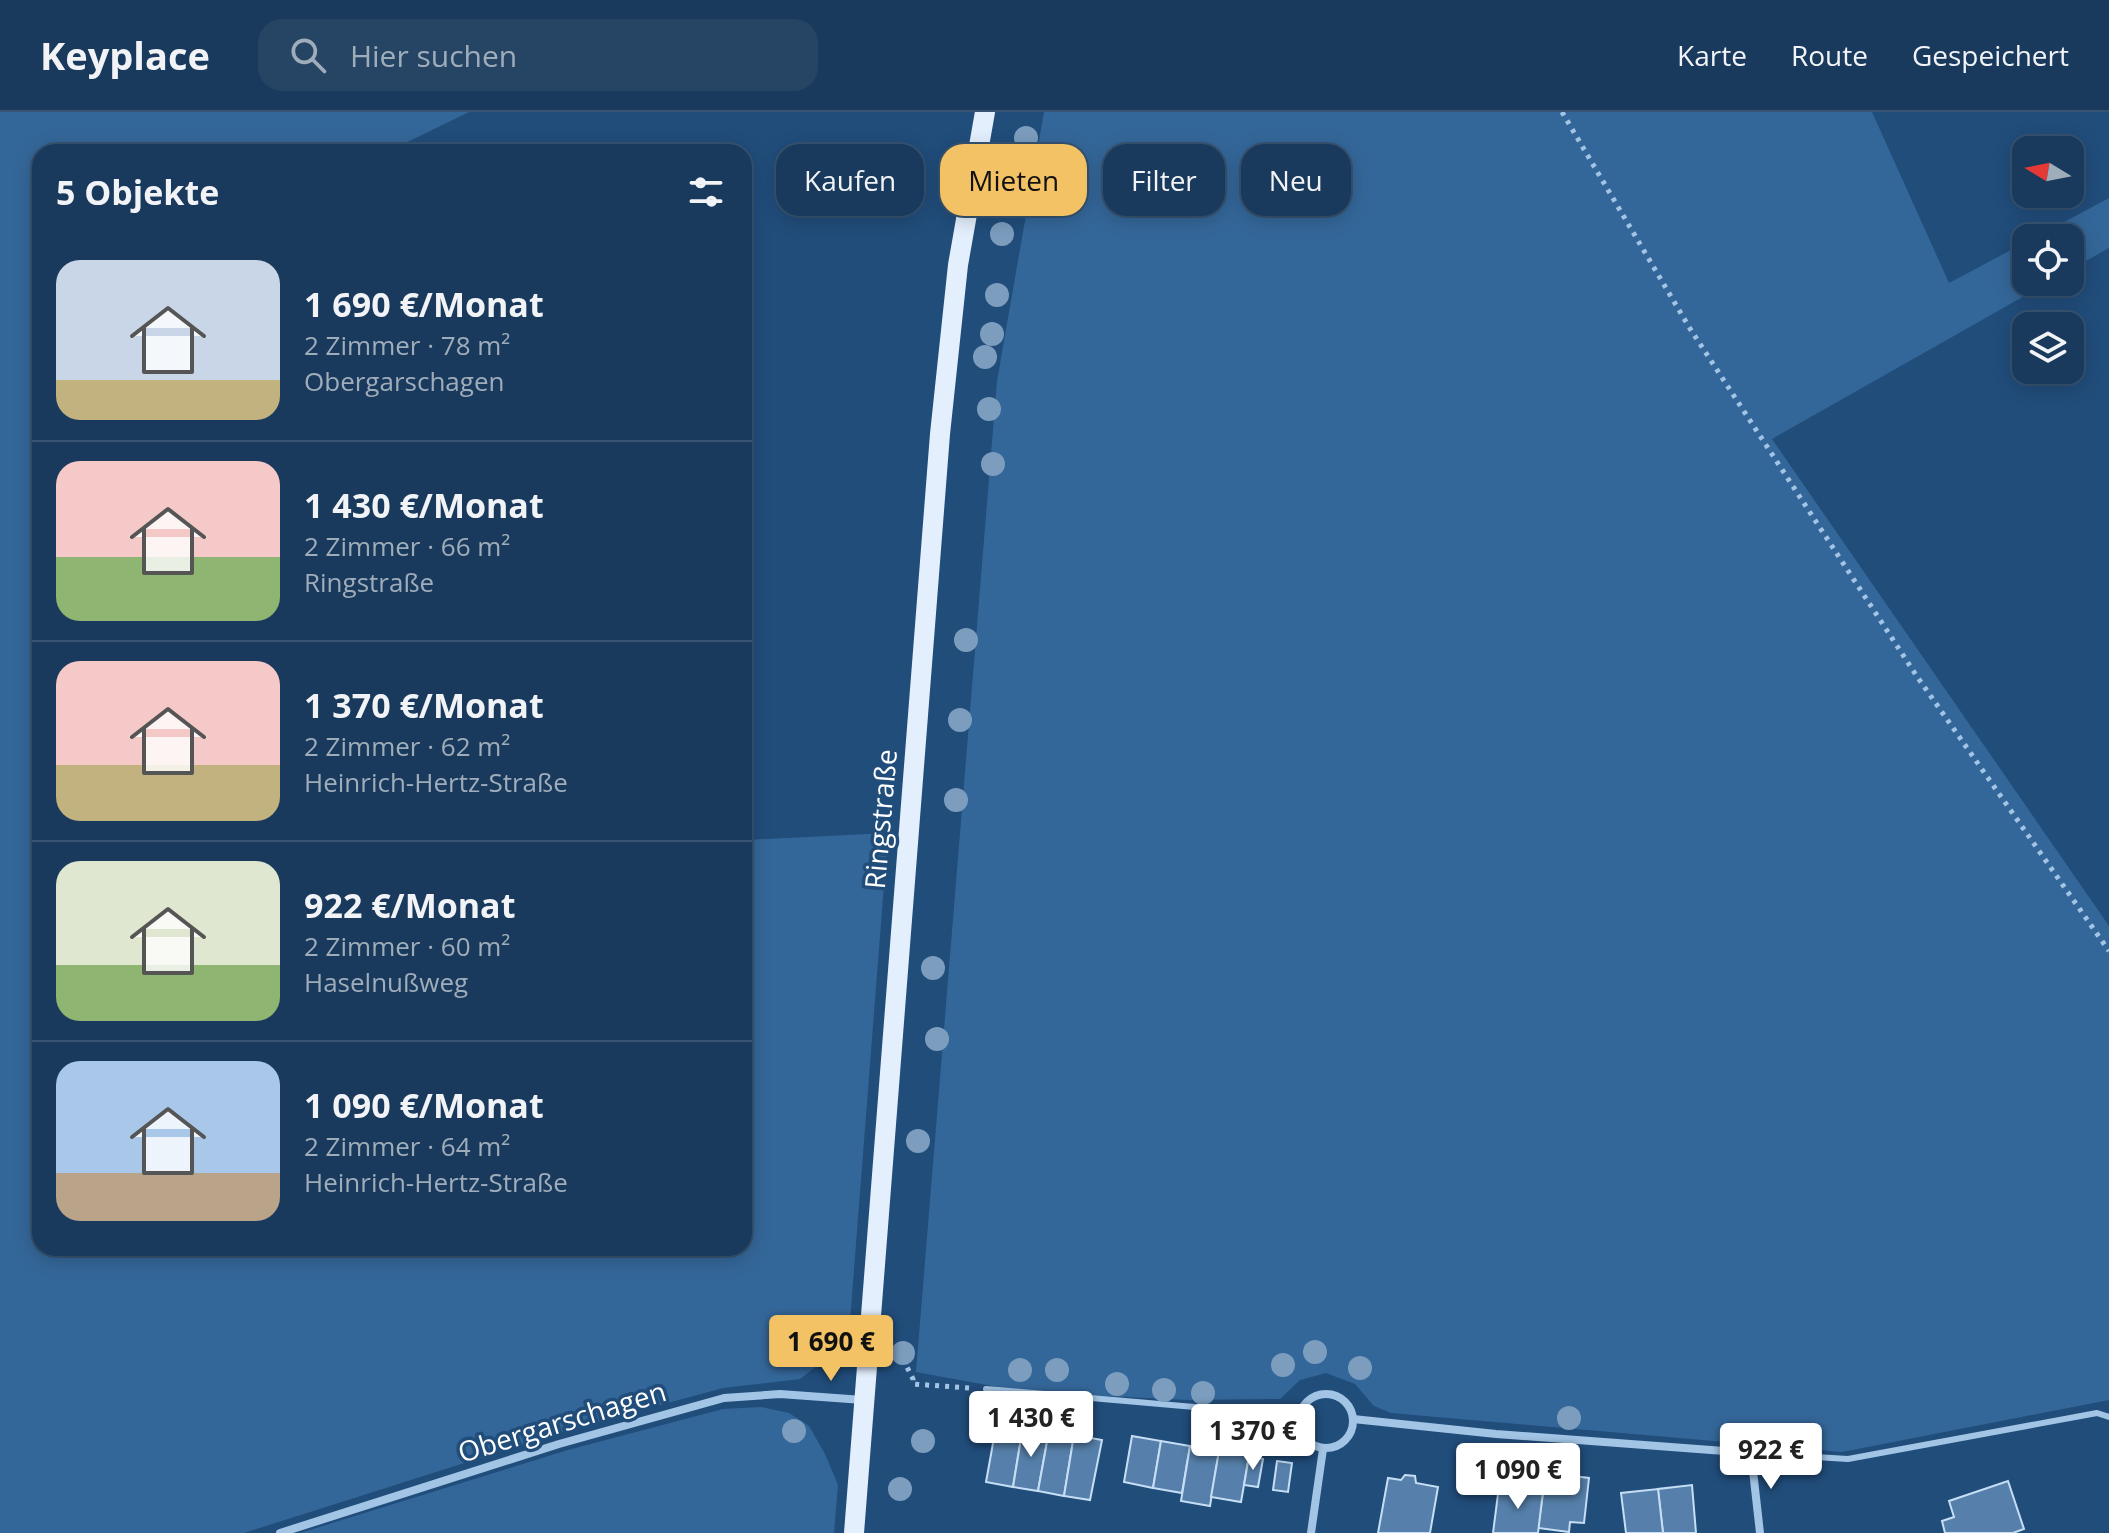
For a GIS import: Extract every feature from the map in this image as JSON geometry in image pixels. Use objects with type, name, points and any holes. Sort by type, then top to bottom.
[{"type":"main road","name":"Ringstraße","points":[[854,1533],[940,434],[958,265],[985,112]]},
{"type":"street","points":[[1331,1392],[1346,1401],[1353,1419],[1346,1440],[1332,1449],[1323,1449],[1307,1441],[1299,1416],[1306,1402],[1314,1396],[1331,1392]]},
{"type":"street","name":"Obergarschagen","points":[[280,1533],[559,1444],[724,1398],[780,1394],[864,1400]]},
{"type":"street","points":[[1353,1419],[1496,1434],[1751,1453],[1760,1533]]},
{"type":"street","points":[[1311,1533],[1323,1449]]},
{"type":"lane","points":[[986,1389],[1299,1416]]},
{"type":"lane","points":[[1751,1453],[1848,1459],[2097,1413],[2109,1417]]},
{"type":"path","points":[[1562,112],[1689,327],[1890,635],[2109,951]]},
{"type":"path","points":[[870,1350],[902,1357],[913,1384],[986,1389]]},
{"type":"shaded area","points":[[0,112],[469,112],[403,144],[32,144],[32,1256],[752,1256],[752,840],[888,833],[850,1321],[822,1362],[800,1379],[723,1388],[568,1430],[244,1533],[0,1533]]},
{"type":"shaded area","points":[[1044,112],[1872,112],[1949,283],[2012,249],[2012,296],[2024,296],[1772,439],[2109,926],[2109,1400],[1842,1452],[1391,1413],[1374,1406],[1355,1384],[1326,1373],[1300,1380],[1280,1399],[1189,1400],[1025,1392],[916,1372],[997,381],[1026,216],[1087,216],[1087,144],[1038,144]]},
{"type":"shaded area","points":[[2109,198],[2109,248],[2084,262],[2084,224],[2060,224]]},
{"type":"shaded area","points":[[761,1407],[789,1413],[809,1426],[838,1485],[834,1533],[300,1533],[568,1450],[723,1409]]},
{"type":"building","points":[[997,1421],[1023,1426],[1013,1487],[986,1482]]},
{"type":"building","points":[[1023,1426],[1049,1431],[1038,1491],[1013,1487]]},
{"type":"building","points":[[1049,1431],[1074,1435],[1064,1496],[1038,1491]]},
{"type":"building","points":[[1074,1435],[1102,1440],[1090,1500],[1064,1496]]},
{"type":"building","points":[[1132,1436],[1161,1441],[1153,1488],[1124,1482]]},
{"type":"building","points":[[1161,1441],[1190,1446],[1182,1493],[1153,1488]]},
{"type":"building","points":[[1190,1446],[1219,1451],[1210,1506],[1181,1501]]},
{"type":"building","points":[[1219,1451],[1249,1456],[1241,1502],[1211,1497]]},
{"type":"building","points":[[1249,1456],[1263,1459],[1258,1487],[1244,1485]]},
{"type":"building","points":[[1277,1461],[1292,1463],[1288,1492],[1273,1490]]},
{"type":"building","points":[[1546,1473],[1589,1478],[1584,1523],[1570,1522],[1569,1532],[1538,1528]]},
{"type":"building","points":[[1405,1475],[1415,1476],[1416,1483],[1438,1487],[1430,1533],[1378,1533],[1388,1478],[1401,1480]]},
{"type":"building","points":[[2008,1481],[2024,1529],[2013,1533],[1945,1533],[1942,1521],[1954,1517],[1949,1501]]},
{"type":"building","points":[[1692,1485],[1696,1533],[1663,1533],[1658,1489]]},
{"type":"building","points":[[1499,1486],[1543,1491],[1538,1533],[1493,1533]]},
{"type":"building","points":[[1658,1489],[1663,1533],[1626,1533],[1621,1493]]}]
